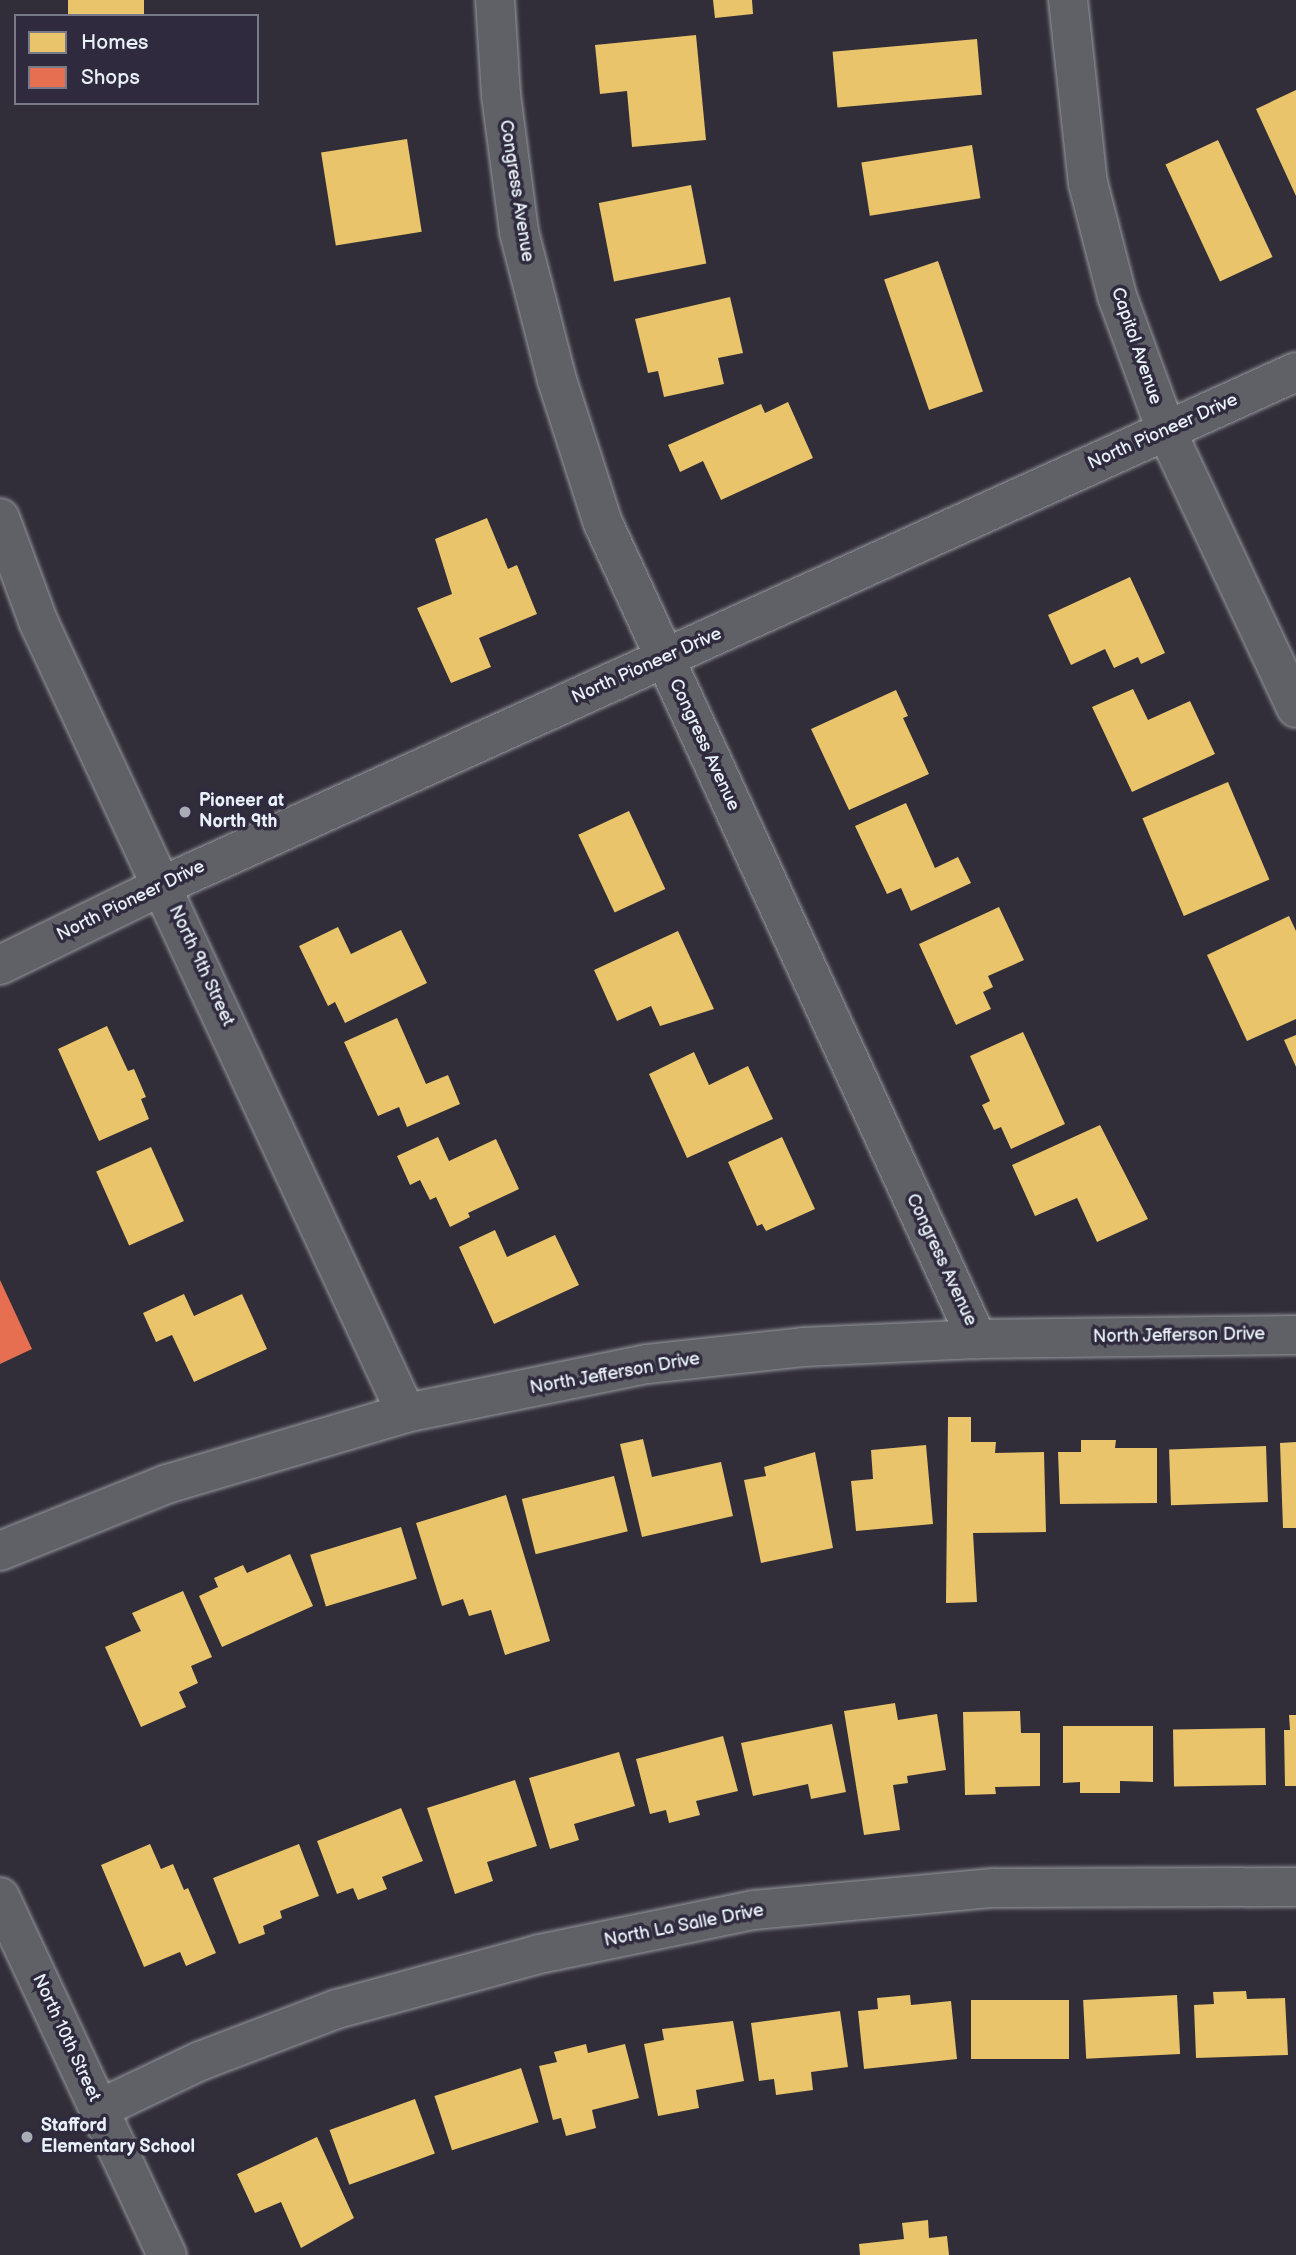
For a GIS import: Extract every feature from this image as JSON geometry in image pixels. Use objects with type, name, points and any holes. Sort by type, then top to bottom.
[{"type":"street","name":"Congress Avenue","points":[[495,0],[501,95],[526,259],[557,380],[603,523],[663,659],[977,1339]]},
{"type":"street","name":"Capitol Avenue","points":[[1068,0],[1088,183],[1117,296],[1166,430],[1296,709]]},
{"type":"street","name":"North Pioneer Drive","points":[[0,965],[163,885],[1296,372]]},
{"type":"street","name":"North 9th Street","points":[[0,518],[38,621],[163,885],[406,1413]]},
{"type":"street","name":"North Jefferson Drive","points":[[0,1551],[167,1483],[406,1413],[647,1364],[803,1347],[977,1339],[1296,1335]]},
{"type":"street","name":"North La Salle Drive","points":[[99,2109],[200,2061],[337,2009],[540,1954],[754,1910],[993,1888],[1296,1887]]},
{"type":"street","name":"North 10th Street","points":[[0,1897],[167,2255]]},
{"type":"building: Homes","points":[[68,0],[144,0],[144,14],[68,14]]},
{"type":"building: Homes","points":[[713,0],[752,0],[753,14],[715,18]]},
{"type":"building: Homes","points":[[696,35],[706,140],[632,147],[627,91],[600,94],[595,45]]},
{"type":"building: Homes","points":[[977,39],[982,95],[837,107],[833,52]]},
{"type":"building: Homes","points":[[1296,90],[1296,196],[1256,109]]},
{"type":"building: Homes","points":[[407,139],[422,232],[336,245],[321,153]]},
{"type":"building: Homes","points":[[1218,140],[1273,257],[1220,281],[1165,165]]},
{"type":"building: Homes","points":[[972,145],[980,198],[870,216],[861,163]]},
{"type":"building: Homes","points":[[691,185],[706,264],[614,281],[599,203]]},
{"type":"building: Homes","points":[[938,261],[983,391],[929,410],[884,280]]},
{"type":"building: Homes","points":[[730,297],[743,353],[718,358],[724,384],[664,397],[658,371],[648,373],[635,319]]},
{"type":"building: Homes","points":[[788,402],[813,458],[721,500],[703,461],[680,472],[668,445],[761,404],[765,413]]},
{"type":"building: Homes","points":[[487,518],[508,569],[517,565],[537,614],[479,638],[491,667],[451,683],[417,608],[452,594],[435,539]]},
{"type":"building: Homes","points":[[1130,577],[1165,653],[1141,664],[1138,657],[1114,668],[1105,649],[1071,665],[1048,615]]},
{"type":"building: Homes","points":[[1133,689],[1148,720],[1190,701],[1215,754],[1132,792],[1092,707]]},
{"type":"building: Homes","points":[[896,690],[908,716],[903,718],[929,774],[849,810],[811,729]]},
{"type":"building: Homes","points":[[1228,782],[1269,880],[1184,916],[1142,818]]},
{"type":"building: Homes","points":[[906,803],[935,868],[958,857],[971,883],[911,911],[901,888],[887,894],[855,826]]},
{"type":"building: Homes","points":[[629,811],[665,889],[615,913],[578,835]]},
{"type":"building: Homes","points":[[999,907],[1024,960],[988,976],[993,987],[983,992],[991,1009],[956,1025],[919,944]]},
{"type":"building: Homes","points":[[1289,916],[1296,931],[1296,1019],[1247,1041],[1207,955]]},
{"type":"building: Homes","points":[[338,927],[351,954],[401,930],[427,983],[345,1023],[335,1002],[328,1006],[299,946]]},
{"type":"building: Homes","points":[[678,931],[714,1009],[660,1026],[651,1006],[617,1021],[594,970]]},
{"type":"building: Homes","points":[[397,1018],[426,1084],[448,1075],[460,1104],[407,1127],[399,1107],[378,1116],[344,1042]]},
{"type":"building: Homes","points":[[107,1026],[128,1071],[134,1069],[146,1097],[141,1099],[149,1119],[99,1141],[58,1049]]},
{"type":"building: Homes","points":[[1023,1032],[1065,1124],[1011,1149],[1001,1127],[994,1130],[982,1105],[990,1101],[970,1056]]},
{"type":"building: Homes","points":[[1296,1035],[1296,1067],[1284,1040]]},
{"type":"building: Homes","points":[[694,1052],[709,1085],[748,1066],[773,1119],[687,1158],[649,1074]]},
{"type":"building: Homes","points":[[1100,1125],[1148,1219],[1097,1242],[1077,1198],[1035,1216],[1012,1165]]},
{"type":"building: Homes","points":[[438,1137],[449,1161],[496,1139],[519,1189],[468,1213],[470,1217],[450,1227],[436,1197],[430,1200],[420,1180],[410,1185],[397,1156]]},
{"type":"building: Homes","points":[[782,1137],[815,1209],[766,1231],[762,1224],[757,1226],[728,1162]]},
{"type":"building: Homes","points":[[151,1147],[184,1221],[129,1245],[96,1171]]},
{"type":"building: Homes","points":[[495,1230],[507,1257],[555,1235],[579,1285],[494,1324],[459,1247]]},
{"type":"building: Homes","points":[[184,1294],[194,1316],[242,1294],[267,1349],[194,1382],[172,1335],[156,1342],[143,1313]]},
{"type":"building: Homes","points":[[948,1417],[971,1417],[971,1442],[996,1442],[995,1453],[1044,1452],[1046,1532],[973,1533],[977,1602],[946,1603]]},
{"type":"building: Homes","points":[[643,1439],[652,1477],[721,1462],[733,1516],[642,1537],[620,1444]]},
{"type":"building: Homes","points":[[1081,1440],[1116,1440],[1115,1448],[1157,1448],[1157,1503],[1060,1504],[1058,1452],[1081,1452]]},
{"type":"building: Homes","points":[[1296,1442],[1296,1528],[1283,1528],[1280,1443]]},
{"type":"building: Homes","points":[[926,1445],[933,1524],[856,1531],[851,1481],[873,1479],[871,1450]]},
{"type":"building: Homes","points":[[1266,1446],[1268,1502],[1171,1505],[1169,1449]]},
{"type":"building: Homes","points":[[815,1452],[833,1548],[761,1563],[744,1480],[766,1476],[764,1467]]},
{"type":"building: Homes","points":[[614,1476],[628,1531],[536,1554],[522,1499]]},
{"type":"building: Homes","points":[[506,1495],[550,1641],[505,1655],[491,1610],[469,1616],[463,1599],[442,1606],[416,1523]]},
{"type":"building: Homes","points":[[401,1527],[417,1579],[326,1606],[310,1555]]},
{"type":"building: Homes","points":[[290,1554],[313,1606],[222,1647],[199,1596],[218,1587],[214,1578],[243,1565],[247,1573]]},
{"type":"building: Homes","points":[[183,1591],[212,1657],[191,1666],[198,1683],[179,1692],[186,1707],[141,1727],[105,1647],[141,1631],[132,1613]]},
{"type":"building: Homes","points":[[895,1703],[898,1720],[937,1714],[946,1770],[907,1776],[908,1783],[893,1785],[900,1830],[864,1835],[844,1711]]},
{"type":"building: Homes","points":[[1020,1711],[1021,1733],[1040,1733],[1040,1786],[995,1787],[996,1794],[965,1795],[963,1712]]},
{"type":"building: Homes","points":[[1289,1715],[1296,1715],[1296,1786],[1285,1786],[1284,1730],[1290,1730]]},
{"type":"building: Homes","points":[[832,1724],[846,1792],[811,1799],[808,1784],[753,1796],[741,1743]]},
{"type":"building: Homes","points":[[1063,1726],[1153,1726],[1153,1782],[1120,1781],[1120,1793],[1080,1793],[1080,1782],[1063,1783]]},
{"type":"building: Homes","points":[[1265,1728],[1266,1785],[1174,1787],[1173,1730]]},
{"type":"building: Homes","points":[[723,1736],[738,1791],[696,1801],[700,1815],[669,1823],[666,1810],[650,1814],[636,1759]]},
{"type":"building: Homes","points":[[619,1752],[635,1806],[574,1824],[579,1840],[550,1849],[529,1778]]},
{"type":"building: Homes","points":[[515,1780],[537,1846],[487,1862],[493,1881],[455,1894],[427,1808]]},
{"type":"building: Homes","points":[[401,1808],[423,1861],[382,1877],[387,1889],[358,1900],[353,1888],[337,1894],[317,1841]]},
{"type":"building: Homes","points":[[150,1844],[161,1869],[173,1864],[184,1890],[188,1888],[216,1953],[186,1966],[180,1952],[144,1967],[101,1865]]},
{"type":"building: Homes","points":[[299,1844],[319,1896],[280,1911],[282,1918],[263,1926],[265,1934],[239,1944],[213,1878]]},
{"type":"building: Homes","points":[[1246,1991],[1247,1999],[1285,1998],[1288,2055],[1196,2058],[1194,2005],[1214,2004],[1213,1992]]},
{"type":"building: Homes","points":[[910,1995],[911,2005],[951,2001],[957,2059],[864,2069],[858,2011],[878,2009],[877,1998]]},
{"type":"building: Homes","points":[[1177,1995],[1180,2054],[1086,2059],[1083,2000]]},
{"type":"building: Homes","points":[[971,2000],[1069,2000],[1069,2059],[971,2059]]},
{"type":"building: Homes","points":[[840,2011],[848,2067],[811,2072],[813,2090],[776,2095],[774,2079],[759,2081],[751,2023]]},
{"type":"building: Homes","points":[[733,2021],[744,2081],[696,2090],[699,2108],[658,2116],[644,2044],[664,2040],[662,2029]]},
{"type":"building: Homes","points":[[586,2044],[588,2053],[625,2044],[639,2098],[592,2110],[596,2128],[566,2136],[561,2118],[553,2120],[539,2066],[557,2062],[554,2052]]},
{"type":"building: Homes","points":[[521,2068],[539,2122],[452,2150],[434,2096]]},
{"type":"building: Homes","points":[[415,2099],[435,2154],[349,2185],[329,2130]]},
{"type":"building: Homes","points":[[317,2137],[354,2218],[301,2248],[281,2202],[255,2213],[237,2174]]},
{"type":"building: Homes","points":[[928,2220],[929,2238],[947,2236],[949,2255],[860,2255],[859,2244],[904,2239],[902,2223]]},
{"type":"building: Shops","points":[[0,1280],[32,1349],[0,1364]]},
{"type":"place","name":"Pioneer at North 9th","points":[[185,812]]},
{"type":"place","name":"Stafford Elementary School","points":[[27,2137]]}]
